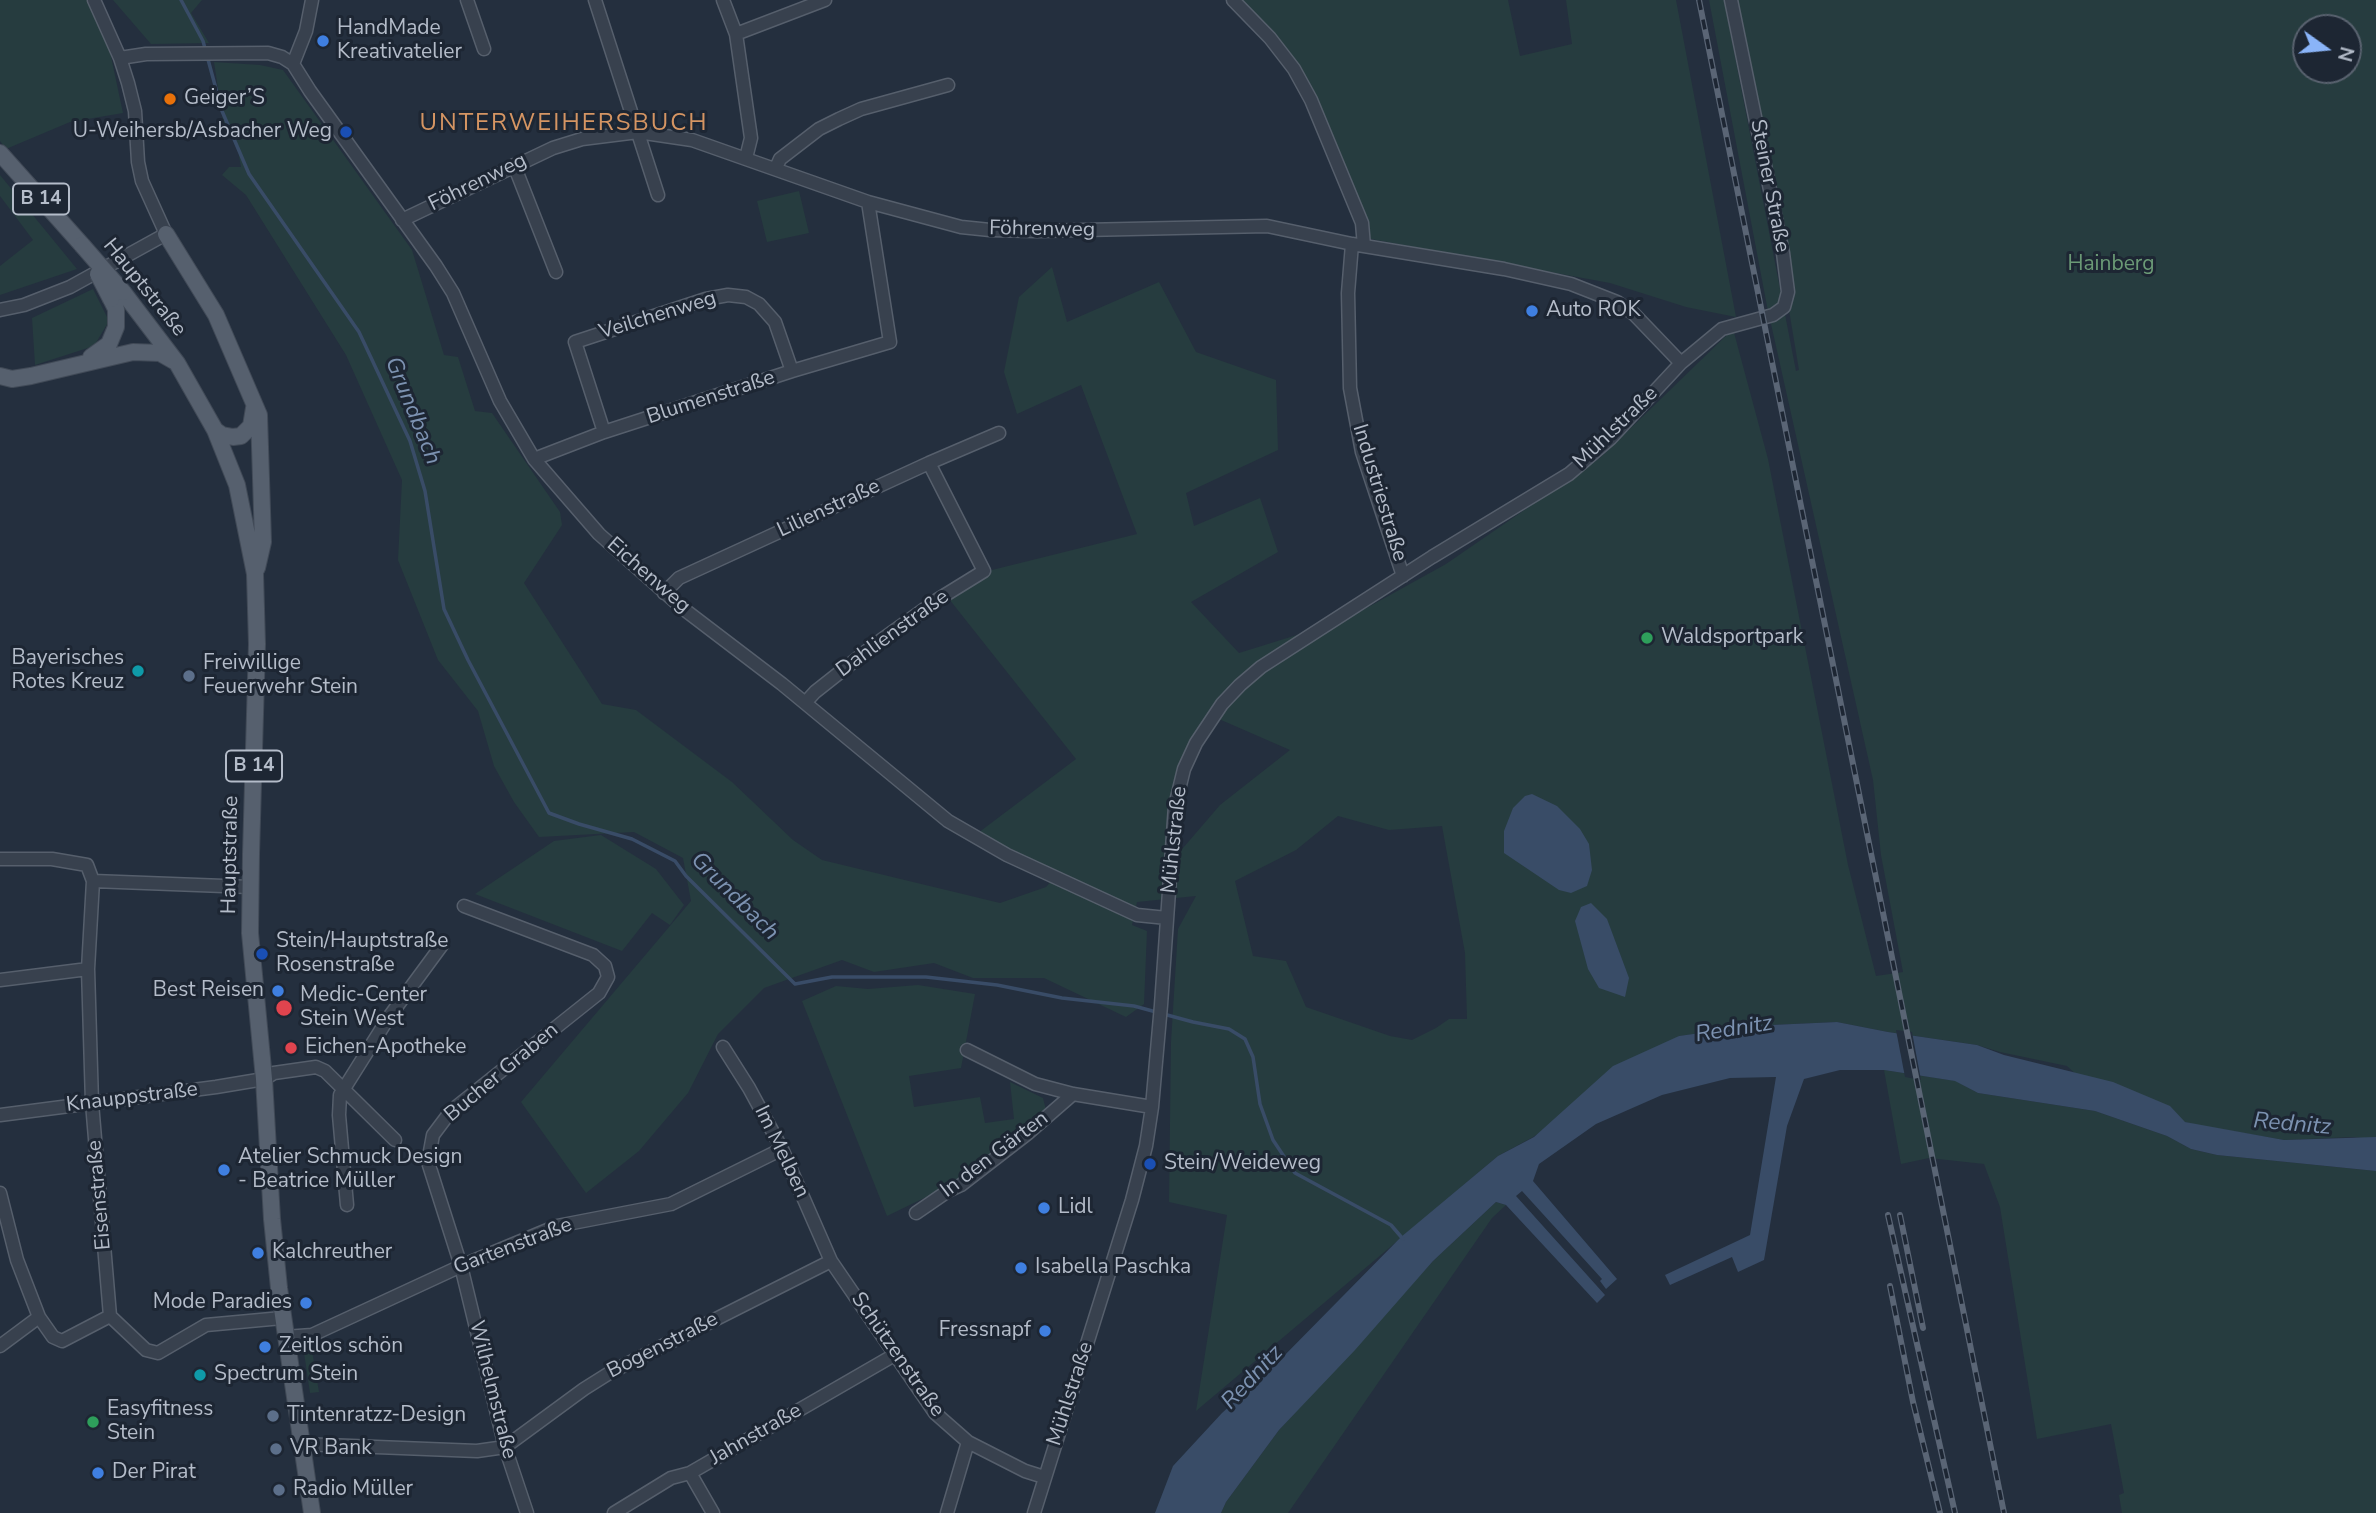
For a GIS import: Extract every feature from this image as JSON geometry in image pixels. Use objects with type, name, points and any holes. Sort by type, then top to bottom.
[{"type":"main road","name":"Hauptstraße","points":[[0,153],[82,244],[117,295],[177,363],[215,430],[237,485],[255,573],[257,644],[250,933],[282,1318],[309,1513]]},
{"type":"main road","points":[[166,233],[216,314],[259,415],[263,542],[255,573]]},
{"type":"main road","points":[[83,362],[109,344],[116,327],[117,295]]},
{"type":"main road","points":[[0,376],[12,379],[31,376],[133,352],[148,351],[160,354],[177,363]]},
{"type":"main road","points":[[215,430],[222,435],[233,437],[247,432],[254,415],[254,399]]},
{"type":"street","points":[[0,310],[24,305],[70,286],[166,233],[142,181],[135,111],[120,58],[94,0]]},
{"type":"street","points":[[120,58],[146,54],[268,53],[293,64],[306,32],[312,0]]},
{"type":"street","points":[[467,0],[484,49]]},
{"type":"street","points":[[595,0],[658,195]]},
{"type":"street","points":[[723,0],[736,34],[751,138],[746,158]]},
{"type":"street","points":[[736,34],[825,0]]},
{"type":"street","name":"Industriestraße","points":[[1233,0],[1270,38],[1294,69],[1311,100],[1362,223],[1348,293],[1350,388],[1362,452],[1403,576]]},
{"type":"street","name":"Steiner Straße","points":[[1722,329],[1773,315],[1784,307],[1788,292],[1783,253],[1731,0]]},
{"type":"street","name":"Eichenweg","points":[[293,64],[453,293],[500,401],[534,459],[599,534],[664,593],[805,703],[948,821],[972,837],[1137,915],[1167,918]]},
{"type":"street","points":[[776,169],[780,159],[819,129],[839,118],[890,100],[948,85]]},
{"type":"street","name":"Föhrenweg","points":[[401,220],[553,148],[582,139],[638,132],[679,136],[868,201],[961,227],[990,230],[1127,230],[1267,226],[1358,245],[1504,269],[1571,284],[1601,295],[1634,314],[1681,363]]},
{"type":"street","points":[[514,166],[556,272]]},
{"type":"street","name":"Blumenstraße","points":[[534,459],[604,432],[890,342],[868,201]]},
{"type":"street","name":"Veilchenweg","points":[[604,432],[575,342],[706,299],[728,295],[746,297],[759,304],[775,322],[792,371]]},
{"type":"street","name":"Mühlstraße","points":[[1034,1513],[1132,1200],[1146,1146],[1161,1009],[1175,806],[1184,769],[1196,743],[1222,704],[1262,667],[1569,474],[1611,438],[1681,363],[1722,329]]},
{"type":"street","name":"Lilienstraße","points":[[664,593],[679,578],[999,433]]},
{"type":"street","name":"Dahlienstraße","points":[[805,703],[877,643],[937,600],[984,571],[929,463]]},
{"type":"street","points":[[0,859],[52,859],[86,865],[93,881],[250,887]]},
{"type":"street","name":"Eisenstraße","points":[[93,881],[88,969],[92,1103],[110,1316]]},
{"type":"street","name":"Bucher Graben","points":[[461,1266],[428,1162],[433,1135],[452,1111],[599,993],[608,977],[605,965],[593,955],[464,906]]},
{"type":"street","points":[[347,1205],[339,1099],[389,1017],[442,945]]},
{"type":"street","points":[[0,980],[88,969]]},
{"type":"street","name":"Im Melben","points":[[723,1047],[782,1149],[831,1261]]},
{"type":"street","points":[[967,1050],[1035,1084],[1073,1094],[1152,1107]]},
{"type":"street","name":"Knauppstraße","points":[[0,1115],[264,1079],[274,1073],[316,1068],[325,1071],[395,1140]]},
{"type":"street","name":"In den Gärten","points":[[916,1213],[961,1185],[1073,1094]]},
{"type":"street","name":"Gartenstraße","points":[[285,1337],[312,1335],[461,1266],[557,1226],[671,1204],[782,1149]]},
{"type":"street","points":[[0,1193],[17,1259],[39,1317],[53,1337],[62,1341],[110,1316],[146,1350],[158,1353],[205,1325],[282,1318]]},
{"type":"street","name":"Schützenstraße","points":[[831,1261],[935,1413],[968,1443],[1025,1471],[1044,1477]]},
{"type":"street","name":"Bogenstraße","points":[[505,1447],[584,1388],[611,1372],[831,1261]]},
{"type":"street","name":"Wilhelmstraße","points":[[461,1266],[505,1447],[527,1513]]},
{"type":"street","points":[[0,1346],[39,1317]]},
{"type":"street","name":"Jahnstraße","points":[[614,1513],[671,1478],[690,1473],[896,1354]]},
{"type":"street","points":[[947,1513],[968,1443]]},
{"type":"street","points":[[301,1444],[478,1451],[505,1447]]},
{"type":"street","points":[[690,1473],[713,1513]]},
{"type":"green space","points":[[0,0],[99,0],[123,113],[70,122],[6,149],[0,141]]},
{"type":"green space","points":[[113,0],[202,0],[191,13],[209,43],[151,44]]},
{"type":"green space","points":[[1239,0],[1508,0],[1520,56],[1572,44],[1566,0],[1676,0],[1736,317],[1686,307],[1610,283],[1371,239],[1329,127]]},
{"type":"green space","name":"Hainberg","points":[[1709,0],[1724,0],[1796,371],[1799,370],[1778,244],[1725,0],[2376,0],[2376,1140],[2353,1137],[2284,1140],[2196,1125],[2163,1116],[2089,1087],[2067,1066],[1977,1045],[1837,1022],[1749,1026],[1679,1036],[1533,1137],[1498,1156],[1196,1411],[1227,1215],[1169,1202],[1171,1042],[1178,929],[1196,896],[1137,902],[1132,925],[1147,931],[1144,1004],[1126,1017],[1044,978],[973,978],[934,963],[874,972],[842,960],[764,988],[718,1034],[688,1093],[639,1151],[586,1193],[521,1102],[691,901],[683,858],[634,832],[539,837],[514,802],[494,766],[478,711],[438,660],[398,560],[402,480],[346,355],[246,195],[222,175],[229,167],[241,167],[236,140],[225,134],[214,62],[260,65],[283,70],[412,250],[444,355],[458,357],[475,411],[492,413],[560,512],[562,525],[524,583],[602,704],[636,710],[732,782],[793,840],[822,860],[1000,903],[1046,887],[1058,874],[978,833],[1076,759],[949,599],[992,570],[1137,534],[1081,385],[1017,414],[1004,372],[1019,297],[1052,267],[1067,322],[1159,282],[1196,352],[1276,380],[1278,450],[1186,493],[1194,526],[1260,498],[1278,552],[1191,602],[1239,653],[1345,620],[1446,564],[1600,458],[1733,329],[1768,459],[1848,865],[1876,976],[1903,972],[1881,855],[1873,780],[1767,306]],"holes":[[[1212,716],[1290,750],[1220,805],[1177,855],[1177,804]],[[1338,816],[1389,830],[1442,826],[1465,953],[1467,1019],[1449,1019],[1412,1040],[1390,1036],[1306,1007],[1286,961],[1253,956],[1235,881],[1296,850]]]},
{"type":"green space","points":[[0,175],[77,269],[0,295],[0,266],[33,240],[0,196]]},
{"type":"green space","points":[[799,191],[809,233],[767,242],[757,201]]},
{"type":"green space","points":[[93,289],[109,321],[94,346],[35,365],[32,318]]},
{"type":"green space","points":[[601,835],[656,869],[684,905],[670,925],[652,913],[622,951],[475,894],[554,841]]},
{"type":"green space","points":[[918,985],[975,994],[961,1068],[909,1076],[914,1107],[980,1097],[985,1123],[1014,1119],[1010,1082],[1043,1098],[1046,1110],[1004,1146],[951,1185],[887,1216],[802,1001],[836,986],[868,989]]},
{"type":"green space","points":[[1884,1070],[1956,1081],[1978,1093],[2095,1111],[2167,1136],[2191,1149],[2217,1155],[2376,1171],[2376,1513],[2122,1513],[2119,1495],[2124,1493],[2111,1424],[2037,1439],[2000,1207],[1984,1164],[1929,1158],[1901,1164]]},
{"type":"green space","points":[[1496,1202],[1506,1205],[1492,1218],[1288,1513],[1221,1513],[1226,1502],[1279,1430],[1433,1261]]},
{"type":"green space","points":[[311,1345],[319,1392],[310,1393],[303,1346]]},
{"type":"water","points":[[1532,794],[1557,806],[1580,829],[1589,844],[1592,870],[1587,886],[1571,893],[1559,890],[1504,853],[1504,831],[1513,808],[1525,796]]},
{"type":"water","points":[[1591,903],[1607,919],[1629,978],[1625,997],[1599,988],[1588,969],[1575,921],[1581,907]]},
{"type":"water","name":"Rednitz","points":[[1837,1022],[1977,1045],[2004,1055],[2113,1082],[2170,1106],[2185,1122],[2284,1140],[2376,1137],[2376,1171],[2217,1155],[2191,1149],[2167,1136],[2095,1111],[1978,1093],[1955,1081],[1884,1070],[1840,1070],[1804,1079],[1787,1126],[1764,1260],[1738,1272],[1732,1257],[1670,1285],[1665,1275],[1750,1235],[1776,1077],[1730,1078],[1662,1095],[1596,1124],[1539,1164],[1533,1181],[1617,1279],[1606,1289],[1600,1281],[1602,1279],[1522,1191],[1516,1196],[1605,1295],[1597,1303],[1506,1205],[1496,1202],[1433,1261],[1355,1350],[1279,1430],[1226,1502],[1221,1513],[1155,1513],[1173,1466],[1222,1413],[1278,1362],[1401,1237],[1498,1156],[1534,1137],[1613,1066],[1679,1036],[1749,1026]]},
{"type":"pier","points":[[1896,1030],[1912,1032],[1921,1080],[1905,1077]]},
{"type":"waterway","name":"Grundbach","points":[[181,0],[203,41],[222,111],[249,174],[359,332],[410,441],[425,491],[444,609],[549,813],[632,839],[675,861],[686,876],[795,984],[832,977],[926,977],[1134,1006],[1229,1029],[1245,1039],[1253,1057],[1260,1104],[1273,1140],[1295,1173],[1391,1225],[1403,1239]]},
{"type":"railway","points":[[1699,0],[2004,1513]]},
{"type":"railway","points":[[1888,1215],[1955,1513]]},
{"type":"railway","points":[[1900,1215],[1923,1328]]},
{"type":"railway","points":[[1890,1286],[1913,1402],[1940,1513]]},
{"type":"place","name":"HandMade Kreativatelier","points":[[323,41]]},
{"type":"place","name":"Geiger’S","points":[[170,99]]},
{"type":"place","name":"U-Weihersb/Asbacher Weg","points":[[346,132]]},
{"type":"place","name":"Auto ROK","points":[[1532,311]]},
{"type":"place","name":"Waldsportpark","points":[[1647,638]]},
{"type":"place","name":"Bayerisches Rotes Kreuz","points":[[138,671]]},
{"type":"place","name":"Freiwillige Feuerwehr Stein","points":[[189,676]]},
{"type":"place","name":"Stein/Hauptstraße Rosenstraße","points":[[262,954]]},
{"type":"place","name":"Best Reisen","points":[[278,991]]},
{"type":"place","name":"Medic-Center Stein West","points":[[284,1008]]},
{"type":"place","name":"Eichen-Apotheke","points":[[291,1048]]},
{"type":"place","name":"Stein/Weideweg","points":[[1150,1164]]},
{"type":"place","name":"Atelier Schmuck Design - Beatrice Müller","points":[[224,1170]]},
{"type":"place","name":"Lidl","points":[[1044,1208]]},
{"type":"place","name":"Kalchreuther","points":[[258,1253]]},
{"type":"place","name":"Isabella Paschka","points":[[1021,1268]]},
{"type":"place","name":"Mode Paradies","points":[[306,1303]]},
{"type":"place","name":"Fressnapf","points":[[1045,1331]]},
{"type":"place","name":"Zeitlos schön","points":[[265,1347]]},
{"type":"place","name":"Spectrum Stein","points":[[200,1375]]},
{"type":"place","name":"Tintenratzz-Design","points":[[273,1416]]},
{"type":"place","name":"Easyfitness Stein","points":[[93,1422]]},
{"type":"place","name":"VR Bank","points":[[276,1449]]},
{"type":"place","name":"Der Pirat","points":[[98,1473]]},
{"type":"place","name":"Radio Müller","points":[[279,1490]]},
{"type":"district","name":"UNTERWEIHERSBUCH","points":[[564,124]]}]
